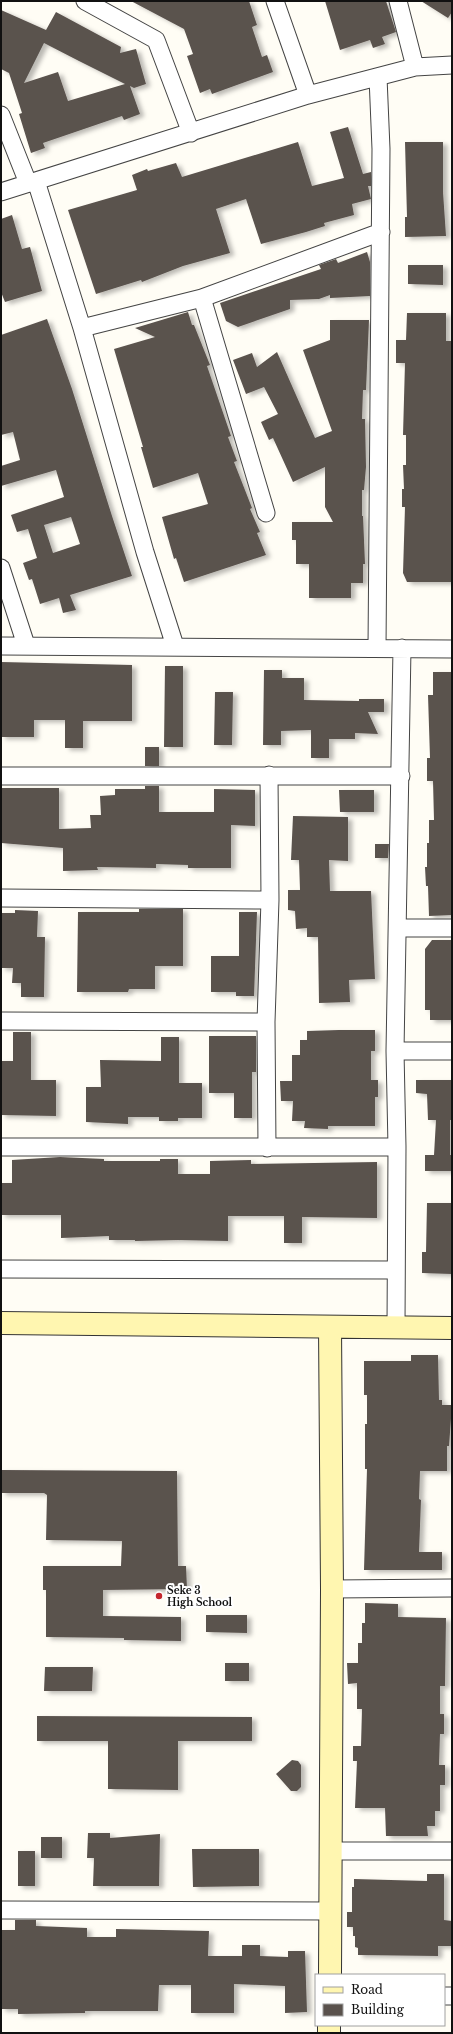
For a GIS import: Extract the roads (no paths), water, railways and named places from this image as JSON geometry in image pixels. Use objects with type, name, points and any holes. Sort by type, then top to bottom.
[{"type":"street","points":[[85,1],[156,40],[191,133]]},
{"type":"street","points":[[275,1],[308,95]]},
{"type":"street","points":[[398,1],[415,67]]},
{"type":"street","points":[[1,192],[308,95],[415,67],[452,65]]},
{"type":"street","points":[[377,648],[381,232],[381,149],[378,77]]},
{"type":"street","points":[[1,115],[32,182],[82,328],[145,552],[175,646]]},
{"type":"street","points":[[82,328],[202,298],[381,232]]},
{"type":"street","points":[[202,298],[266,513]]},
{"type":"street","points":[[1,568],[26,645]]},
{"type":"street","points":[[1,646],[452,649]]},
{"type":"street","points":[[396,1326],[397,1147],[395,1051],[402,648]]},
{"type":"street","points":[[267,1148],[266,1022],[270,900],[270,775]]},
{"type":"street","points":[[1,776],[400,776]]},
{"type":"street","points":[[1,898],[270,900]]},
{"type":"street","points":[[398,928],[452,928]]},
{"type":"street","points":[[1,1021],[266,1022]]},
{"type":"street","points":[[395,1051],[452,1051]]},
{"type":"street","points":[[1,1147],[397,1147]]},
{"type":"street","points":[[1,1269],[396,1270]]},
{"type":"street","points":[[1,1323],[330,1327],[396,1326],[452,1328]]},
{"type":"street","points":[[330,1327],[332,1589],[330,1974]]},
{"type":"street","points":[[332,1589],[452,1588]]},
{"type":"street","points":[[330,1851],[452,1851]]},
{"type":"street","points":[[1,1910],[330,1911]]},
{"type":"place","name":"Seke 3 High School","points":[[159,1596]]}]
